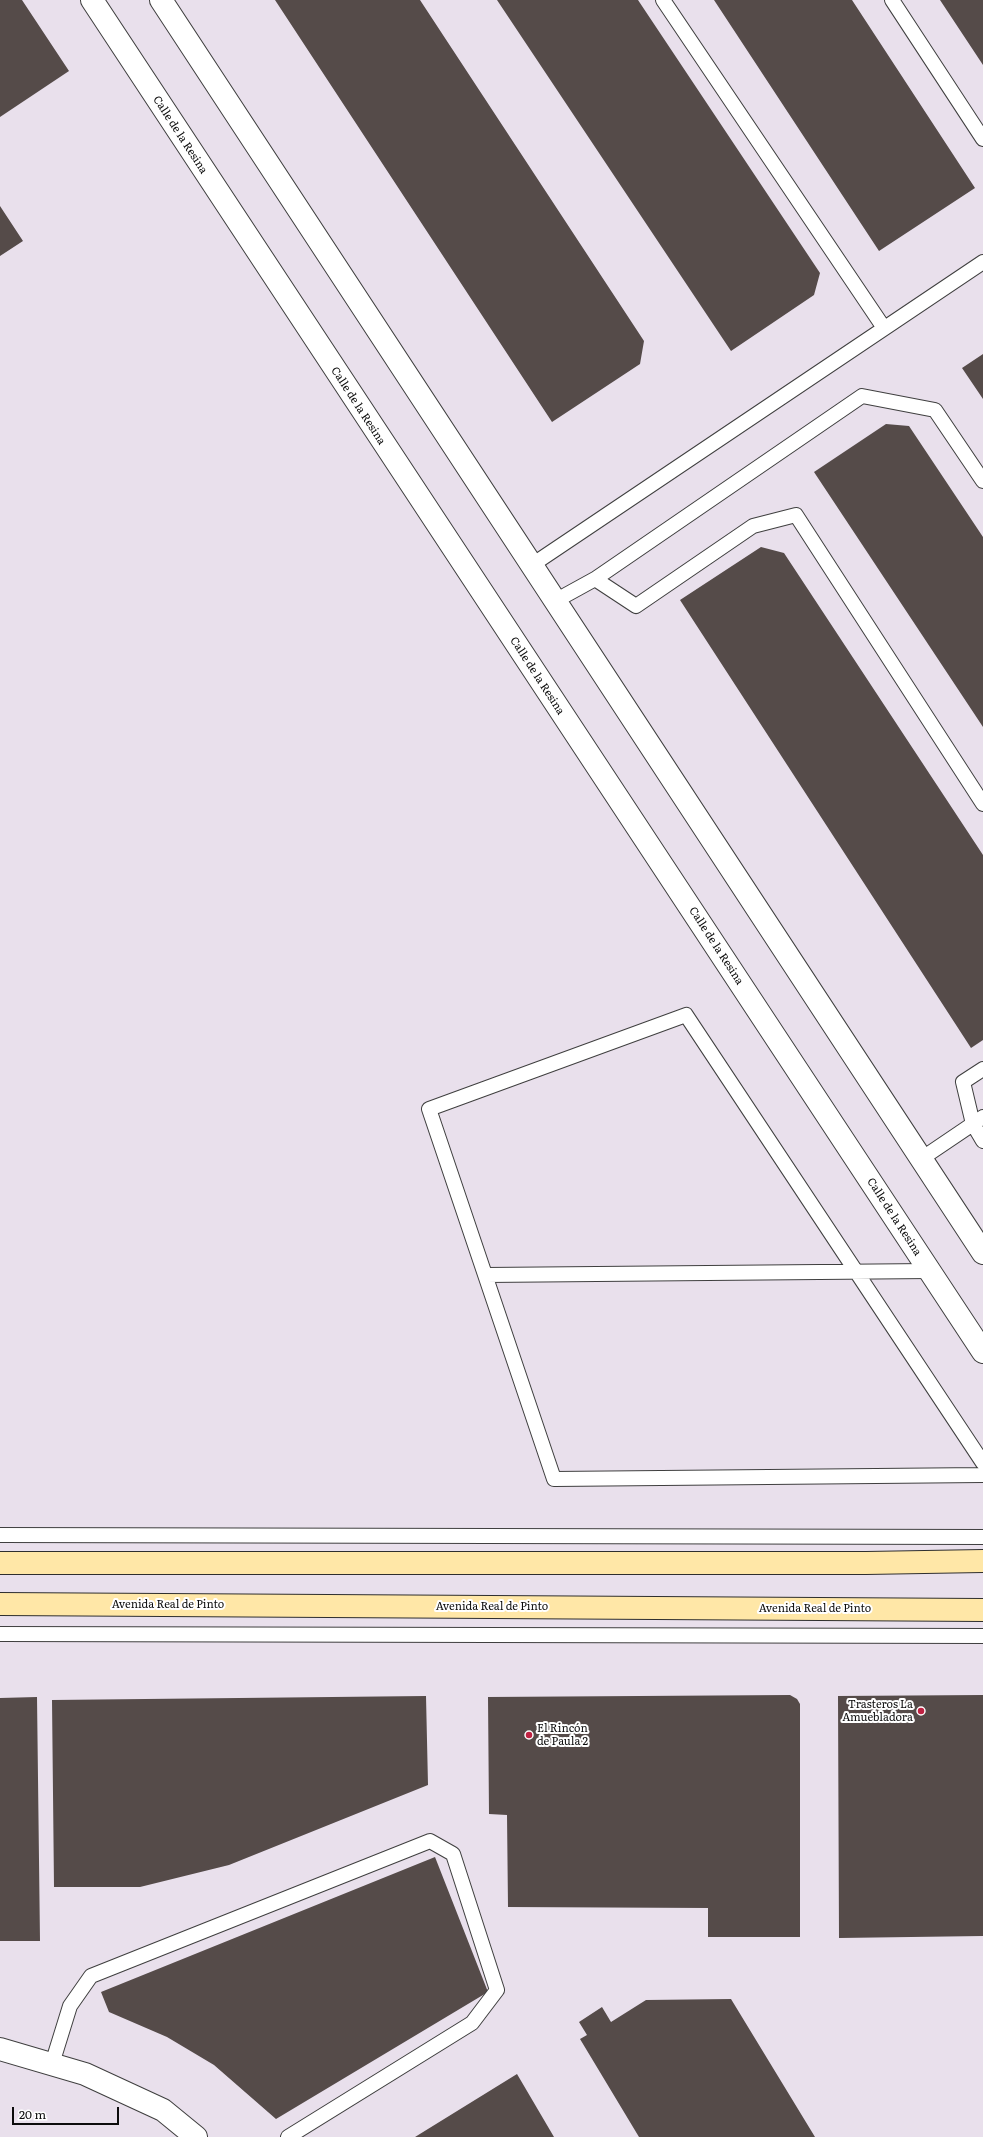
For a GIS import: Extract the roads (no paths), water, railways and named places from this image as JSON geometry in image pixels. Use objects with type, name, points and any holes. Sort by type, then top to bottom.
[{"type":"main road","points":[[0,1563],[866,1563],[983,1561]]},
{"type":"main road","name":"Avenida Real de Pinto","points":[[0,1604],[983,1610]]},
{"type":"street","name":"Calle de la Resina","points":[[92,0],[983,1352]]},
{"type":"street","points":[[161,0],[983,1253]]},
{"type":"street","points":[[0,2049],[85,2074],[163,2110],[196,2137]]},
{"type":"lane","points":[[664,0],[884,328]]},
{"type":"lane","points":[[892,0],[983,140]]},
{"type":"lane","points":[[532,565],[983,262]]},
{"type":"lane","points":[[556,601],[595,579],[862,396],[935,410],[983,481]]},
{"type":"lane","points":[[595,579],[636,606],[754,526],[796,515],[983,804]]},
{"type":"lane","points":[[983,1463],[686,1016],[429,1108],[554,1479],[983,1475]]},
{"type":"lane","points":[[983,1069],[963,1082],[978,1120],[983,1141]]},
{"type":"lane","points":[[921,1158],[978,1120]]},
{"type":"lane","points":[[486,1275],[930,1271]]},
{"type":"lane","points":[[0,1535],[983,1537]]},
{"type":"lane","points":[[0,1634],[983,1636]]},
{"type":"lane","points":[[52,2064],[70,2006],[91,1976],[430,1841],[453,1854],[497,1990],[472,2022],[288,2137]]},
{"type":"place","name":"Trasteros La Amuebladora","points":[[921,1711]]},
{"type":"place","name":"El Rincón de Paula 2","points":[[529,1735]]}]
